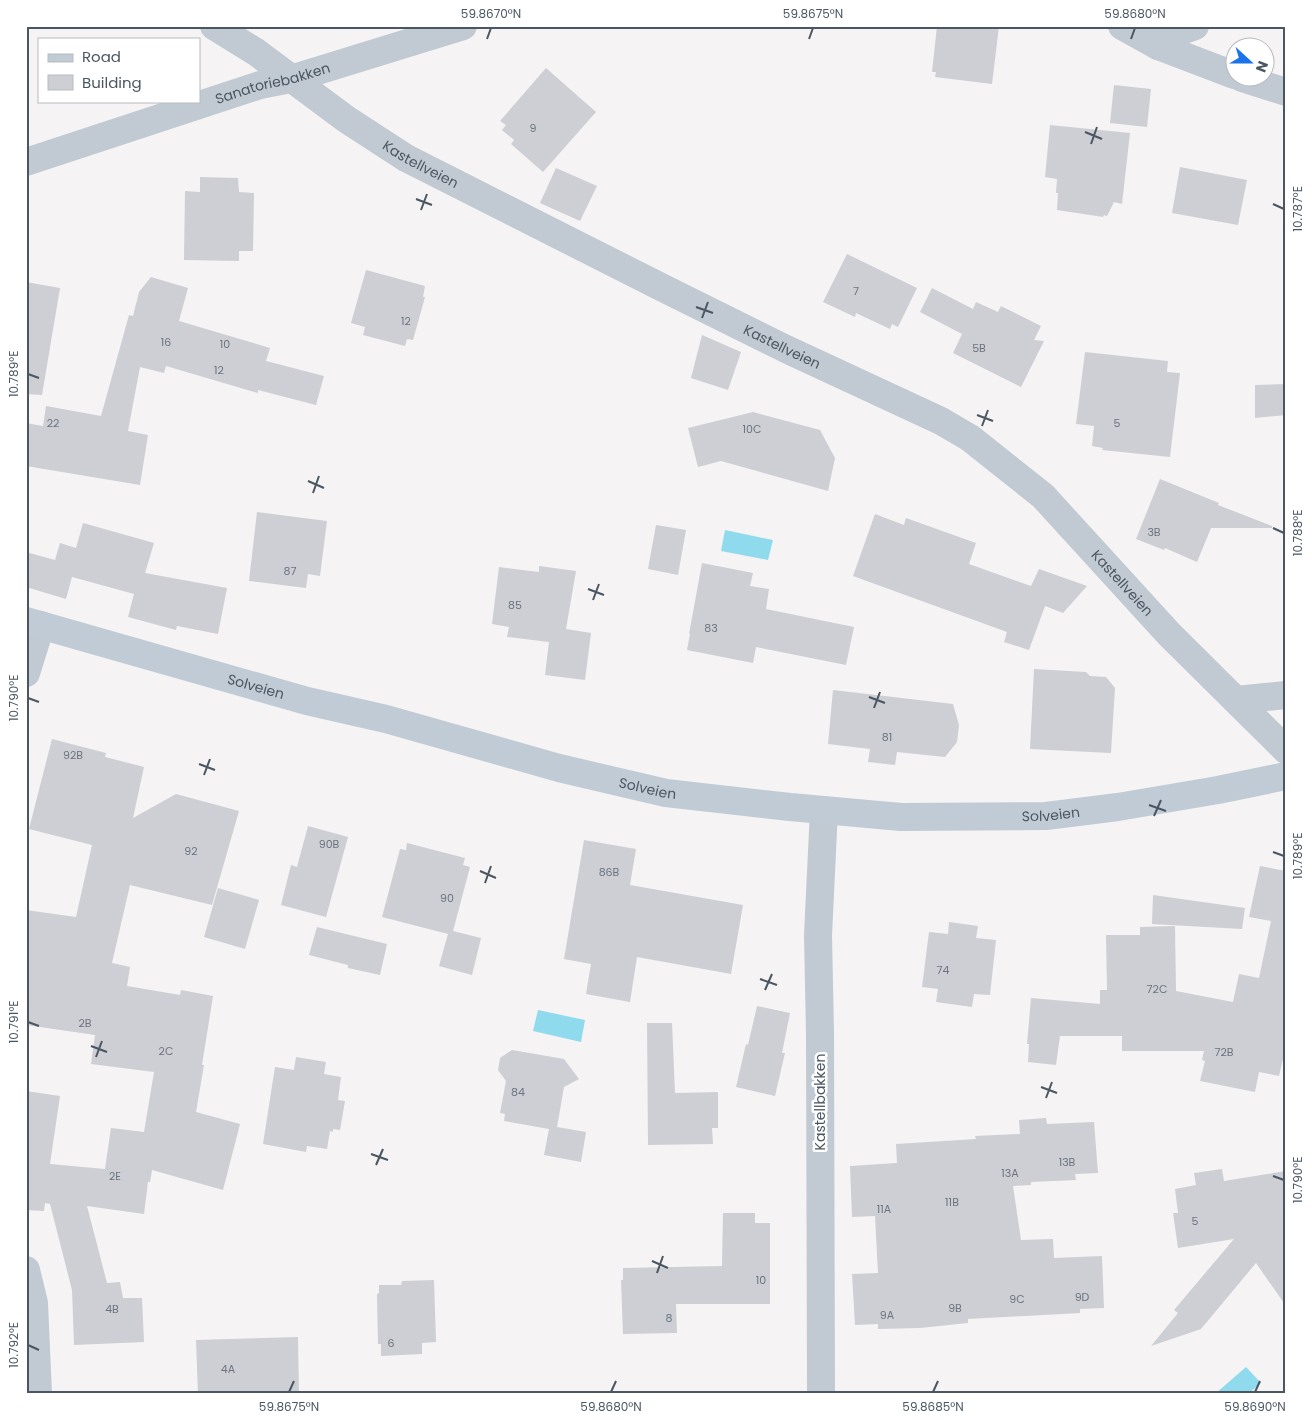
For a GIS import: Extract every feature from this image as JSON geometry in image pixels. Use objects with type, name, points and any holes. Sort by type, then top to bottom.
[{"type":"street","name":"Kastellveien","points":[[214,26],[256,52],[346,118],[406,158],[786,349],[941,421],[970,438],[1043,496],[1169,634],[1286,750]]},
{"type":"street","name":"Sanatoriebakken","points":[[26,162],[260,85],[291,79],[463,26]]},
{"type":"street","points":[[1122,26],[1158,46],[1224,71]]},
{"type":"street","points":[[1158,46],[1170,35],[1195,26]]},
{"type":"street","points":[[1273,88],[1286,92]]},
{"type":"street","points":[[26,673],[34,623]]},
{"type":"street","name":"Solveien","points":[[34,623],[307,701],[386,719],[558,768],[666,793],[901,817],[1046,816],[1118,807],[1286,776]]},
{"type":"street","points":[[1236,700],[1286,695]]},
{"type":"street","name":"Kastellbakken","points":[[821,1394],[818,936],[824,810]]},
{"type":"street","points":[[26,1270],[34,1303],[38,1394]]},
{"type":"water","points":[[725,530],[773,540],[768,560],[721,551]]},
{"type":"water","points":[[538,1010],[585,1020],[581,1042],[533,1031]]},
{"type":"water","points":[[1246,1367],[1261,1383],[1248,1394],[1215,1394]]},
{"type":"building","points":[[937,26],[999,26],[992,84],[935,77],[936,72],[932,72]]},
{"type":"building","points":[[546,68],[596,112],[543,172],[511,144],[514,140],[502,130],[506,125],[500,121]]},
{"type":"building","points":[[1114,85],[1151,89],[1147,127],[1110,123]]},
{"type":"building","points":[[1050,125],[1130,133],[1122,204],[1114,202],[1107,216],[1057,210],[1057,179],[1045,177]]},
{"type":"building","points":[[1180,167],[1247,180],[1238,225],[1172,213]]},
{"type":"building","points":[[556,168],[597,186],[580,221],[540,203]]},
{"type":"building","points":[[200,177],[238,178],[239,192],[254,193],[253,251],[239,251],[239,261],[184,260],[185,191],[200,192]]},
{"type":"building","points":[[847,254],[917,288],[898,327],[892,324],[890,329],[856,313],[855,317],[823,302]]},
{"type":"building","points":[[366,270],[425,286],[423,297],[425,297],[413,340],[407,339],[405,346],[363,335],[365,327],[351,323]]},
{"type":"building","points":[[151,277],[188,288],[179,321],[270,348],[266,361],[324,376],[316,405],[258,390],[258,393],[166,366],[164,373],[140,367],[128,431],[148,435],[140,485],[26,466],[26,423],[43,426],[46,406],[101,416],[129,315],[133,316],[139,292]]},
{"type":"building","points":[[26,282],[60,288],[42,395],[26,394]]},
{"type":"building","points":[[932,288],[973,309],[976,302],[998,312],[1001,306],[1041,326],[1034,340],[1044,341],[1021,387],[953,353],[962,334],[920,312]]},
{"type":"building","points":[[702,335],[741,352],[728,390],[691,378]]},
{"type":"building","points":[[1085,352],[1168,361],[1167,372],[1180,373],[1170,457],[1102,450],[1103,448],[1092,446],[1094,426],[1076,424]]},
{"type":"building","points":[[1286,384],[1286,415],[1255,418],[1255,385]]},
{"type":"building","points":[[753,412],[820,430],[835,458],[828,491],[721,461],[698,467],[688,428]]},
{"type":"building","points":[[1160,479],[1219,503],[1218,505],[1272,526],[1272,528],[1211,528],[1197,562],[1165,548],[1164,550],[1136,539]]},
{"type":"building","points":[[257,512],[327,521],[320,576],[308,574],[306,588],[249,581]]},
{"type":"building","points":[[875,514],[904,525],[906,518],[976,543],[969,564],[1031,586],[1039,569],[1087,586],[1063,613],[1045,606],[1029,650],[1004,642],[1007,632],[853,576]]},
{"type":"building","points":[[83,523],[154,543],[145,573],[227,588],[218,634],[177,626],[176,630],[128,617],[134,594],[72,577],[66,599],[26,587],[26,552],[55,560],[60,543],[76,548]]},
{"type":"building","points":[[656,525],[686,530],[678,575],[648,569]]},
{"type":"building","points":[[702,563],[753,573],[750,586],[769,589],[766,609],[854,627],[846,665],[756,647],[753,663],[687,650]]},
{"type":"building","points":[[539,566],[576,571],[566,629],[591,633],[585,680],[545,675],[549,642],[507,637],[509,627],[492,624],[499,567],[539,572]]},
{"type":"building","points":[[1034,669],[1086,672],[1090,676],[1106,677],[1115,688],[1111,753],[1030,749]]},
{"type":"building","points":[[833,690],[953,704],[959,725],[957,742],[945,757],[897,752],[895,765],[868,762],[870,749],[828,744]]},
{"type":"building","points":[[52,739],[106,753],[105,757],[144,767],[133,818],[176,794],[239,811],[212,905],[130,885],[112,963],[130,967],[127,986],[180,995],[181,990],[213,996],[196,1112],[240,1124],[223,1190],[152,1170],[150,1182],[148,1182],[144,1214],[87,1206],[107,1283],[120,1282],[123,1298],[142,1298],[144,1342],[74,1345],[72,1290],[50,1204],[45,1203],[44,1211],[26,1210],[26,1091],[60,1096],[50,1164],[105,1169],[111,1128],[144,1132],[154,1072],[91,1064],[95,1035],[26,1025],[26,910],[76,917],[92,845],[29,829]]},
{"type":"building","points":[[308,826],[348,837],[326,917],[281,905],[291,865],[297,867]]},
{"type":"building","points":[[584,840],[636,849],[630,885],[743,905],[731,974],[637,957],[630,1002],[586,994],[591,964],[564,959]]},
{"type":"building","points":[[407,843],[465,858],[463,865],[470,867],[453,931],[481,938],[472,975],[439,966],[448,934],[382,917],[400,849],[406,850]]},
{"type":"building","points":[[1260,866],[1286,871],[1286,1046],[1279,1076],[1259,1072],[1255,1092],[1200,1081],[1205,1061],[1202,1060],[1204,1051],[1122,1051],[1122,1036],[1060,1036],[1056,1065],[1028,1062],[1029,1044],[1027,1044],[1031,998],[1100,1004],[1100,990],[1107,990],[1106,935],[1140,935],[1140,927],[1175,926],[1176,991],[1233,1002],[1239,974],[1259,978],[1271,921],[1249,917]]},
{"type":"building","points":[[218,888],[259,900],[245,949],[204,937]]},
{"type":"building","points":[[1153,895],[1245,908],[1242,929],[1152,924]]},
{"type":"building","points":[[949,922],[978,926],[976,938],[996,940],[990,995],[974,994],[972,1007],[936,1002],[938,989],[922,987],[929,932],[948,934]]},
{"type":"building","points":[[317,927],[387,944],[380,975],[348,968],[348,965],[309,955]]},
{"type":"building","points":[[757,1006],[790,1013],[782,1053],[785,1053],[775,1096],[736,1087]]},
{"type":"building","points":[[647,1023],[672,1023],[675,1093],[718,1092],[718,1128],[712,1128],[713,1144],[648,1145]]},
{"type":"building","points":[[512,1050],[564,1059],[579,1079],[564,1087],[557,1127],[586,1132],[581,1162],[544,1155],[549,1129],[504,1121],[505,1114],[500,1113],[506,1081],[498,1070],[500,1058]]},
{"type":"building","points":[[296,1057],[326,1062],[324,1074],[341,1077],[338,1100],[345,1101],[340,1130],[333,1129],[333,1132],[330,1131],[327,1149],[307,1146],[306,1152],[263,1144],[275,1067],[294,1070]]},
{"type":"building","points":[[1046,1118],[1047,1124],[1094,1122],[1098,1173],[1075,1174],[1076,1180],[1031,1182],[1031,1185],[1013,1186],[1021,1240],[1053,1239],[1054,1258],[1102,1256],[1104,1308],[1080,1309],[1080,1313],[968,1319],[968,1323],[920,1328],[878,1329],[878,1324],[855,1325],[852,1274],[878,1273],[875,1216],[852,1217],[850,1166],[897,1163],[896,1144],[976,1139],[975,1136],[1020,1134],[1019,1120]]},
{"type":"building","points":[[1222,1169],[1224,1181],[1286,1171],[1286,1306],[1256,1263],[1201,1329],[1151,1346],[1178,1313],[1174,1310],[1234,1239],[1178,1248],[1173,1213],[1178,1213],[1175,1189],[1196,1185],[1194,1173]]},
{"type":"building","points":[[723,1213],[755,1213],[755,1223],[770,1223],[770,1304],[676,1304],[677,1333],[623,1334],[621,1280],[623,1280],[623,1268],[722,1266]]},
{"type":"building","points":[[434,1280],[436,1342],[422,1343],[422,1354],[381,1356],[381,1344],[378,1344],[377,1294],[379,1293],[379,1285],[401,1285],[402,1281]]},
{"type":"building","points":[[298,1337],[299,1394],[198,1394],[196,1340]]}]
